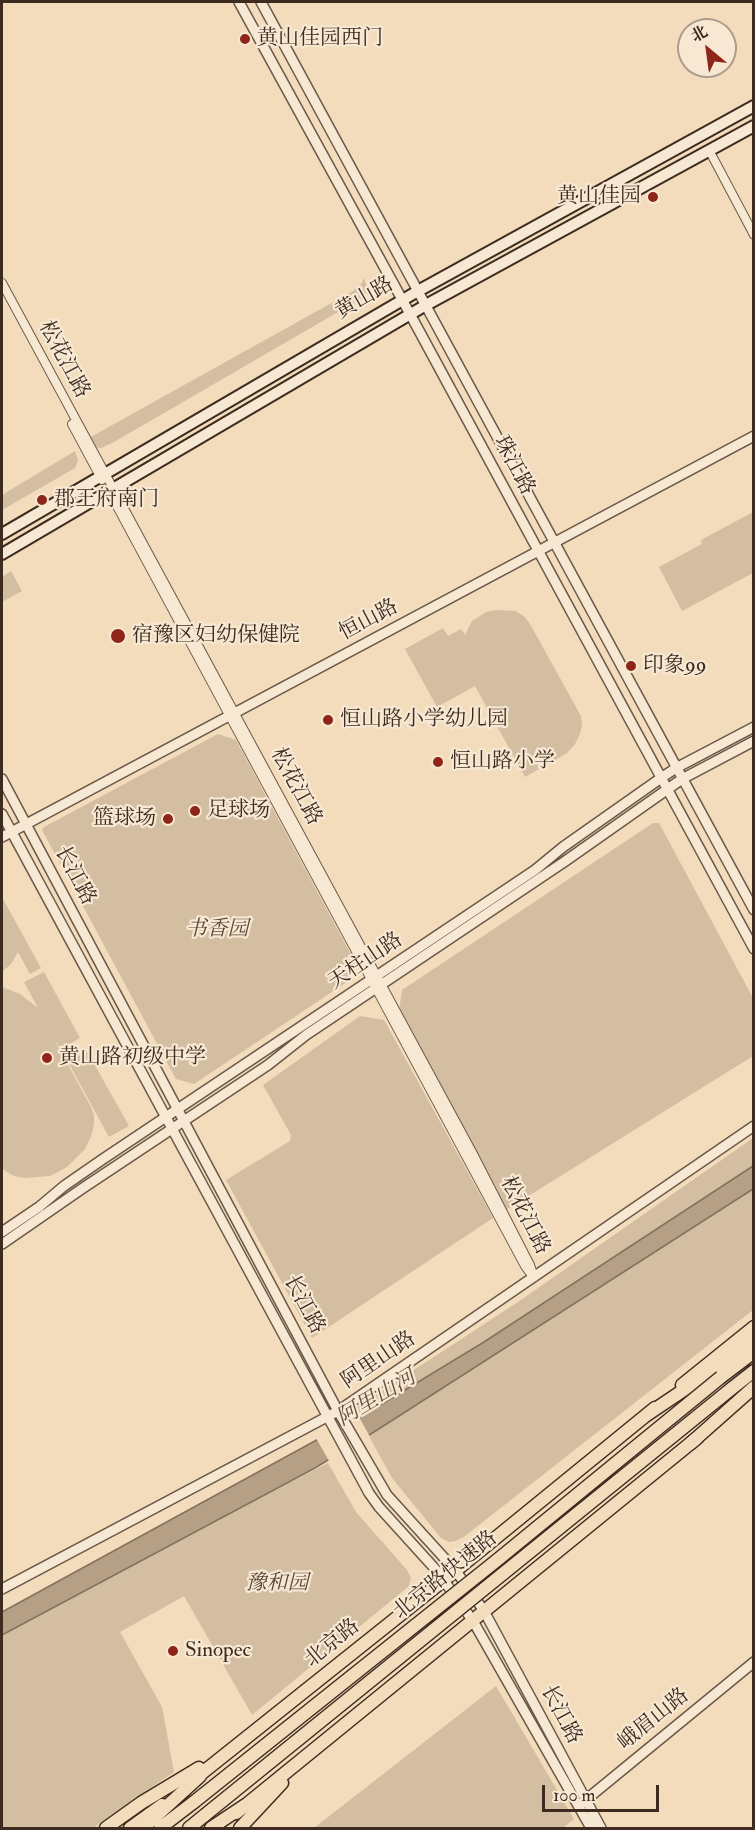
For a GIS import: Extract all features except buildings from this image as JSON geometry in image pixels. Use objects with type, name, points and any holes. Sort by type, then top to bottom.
[{"type":"main road","name":"黄山路","points":[[2,534],[418,291],[753,106]]},
{"type":"main road","name":"黄山路","points":[[2,554],[410,314],[753,126]]},
{"type":"main road","name":"北京路","points":[[130,1828],[246,1740],[753,1327]]},
{"type":"main road","points":[[648,1414],[706,1375],[753,1338]]},
{"type":"main road","name":"北京路快速路","points":[[160,1828],[496,1561],[753,1352]]},
{"type":"main road","name":"北京路快速路","points":[[189,1828],[753,1371]]},
{"type":"main road","points":[[691,1443],[753,1387]]},
{"type":"main road","points":[[216,1828],[753,1395]]},
{"type":"main road","points":[[106,1828],[141,1803],[246,1740]]},
{"type":"main road","points":[[240,1828],[318,1747]]},
{"type":"main road","points":[[143,1828],[200,1776]]},
{"type":"main road","points":[[211,1828],[244,1806]]},
{"type":"street","name":"珠江路","points":[[239,2],[403,300],[753,949]]},
{"type":"street","name":"珠江路","points":[[261,2],[753,910]]},
{"type":"street","points":[[273,64],[290,55]]},
{"type":"street","points":[[319,149],[336,140]]},
{"type":"street","points":[[709,150],[753,235]]},
{"type":"street","name":"松花江路","points":[[2,283],[110,490],[376,982],[525,1266],[534,1276]]},
{"type":"street","name":"松花江路","points":[[2,294],[103,475]]},
{"type":"street","name":"恒山路","points":[[555,545],[753,436]]},
{"type":"street","name":"恒山路","points":[[2,837],[12,834],[539,553],[753,442]]},
{"type":"street","points":[[586,639],[601,631]]},
{"type":"street","name":"天柱山路","points":[[2,1244],[268,1065],[376,982],[661,778],[753,727]]},
{"type":"street","name":"天柱山路","points":[[2,1232],[39,1207],[64,1186],[178,1110],[668,791],[682,779],[753,741]]},
{"type":"street","name":"长江路","points":[[2,779],[338,1411],[390,1498],[456,1571],[484,1611],[582,1803],[591,1828]]},
{"type":"street","name":"长江路","points":[[2,814],[334,1430],[379,1507],[444,1580],[473,1621],[582,1803],[602,1828]]},
{"type":"street","name":"恒山路","points":[[2,843],[12,834]]},
{"type":"street","name":"阿里山路","points":[[2,1589],[338,1411],[753,1126]]},
{"type":"street","name":"峨眉山路","points":[[582,1803],[753,1662]]},
{"type":"green space","points":[[364,278],[368,291],[364,297],[114,442],[101,448],[92,444],[89,438],[353,291]]},
{"type":"green space","points":[[75,451],[78,461],[75,468],[2,510],[2,495]]},
{"type":"green space","points":[[753,512],[753,573],[682,611],[659,567],[702,544],[701,540]]},
{"type":"green space","points":[[11,571],[22,591],[2,602],[2,577]]},
{"type":"green space","points":[[515,611],[524,616],[581,716],[580,734],[567,753],[525,777],[475,686],[437,707],[405,649],[443,628],[448,636],[461,629],[465,635],[472,621],[486,612]]},
{"type":"green space","name":"书香园","points":[[218,734],[236,740],[355,962],[350,980],[194,1084],[176,1079],[42,830]]},
{"type":"green space","points":[[653,823],[659,823],[753,998],[753,1056],[506,1210],[399,1011],[402,990]]},
{"type":"green space","points":[[2,897],[41,968],[30,974],[18,952],[11,964],[2,972]]},
{"type":"green space","name":"黄山路初级中学","points":[[44,972],[80,1038],[61,1049],[54,1039],[91,1107],[94,1124],[85,1149],[67,1167],[50,1176],[25,1178],[14,1176],[2,1169],[2,987],[20,994],[38,1008],[24,982]]},
{"type":"green space","points":[[360,1016],[384,1020],[493,1218],[312,1338],[226,1180],[290,1141],[291,1135],[263,1085]]},
{"type":"green space","points":[[87,1051],[129,1126],[109,1137],[68,1062]]},
{"type":"green space","points":[[753,1138],[753,1310],[465,1536],[449,1542],[441,1538],[392,1478],[354,1409],[518,1302]]},
{"type":"green space","name":"豫和园","points":[[328,1463],[356,1512],[407,1570],[411,1578],[409,1586],[252,1715],[184,1596],[120,1632],[162,1707],[174,1772],[93,1828],[2,1828],[2,1633]]},
{"type":"green space","points":[[496,1686],[574,1819],[563,1828],[314,1828]]},
{"type":"shaded area","points":[[753,1166],[753,1189],[374,1432],[315,1468],[2,1635],[2,1612],[377,1407],[484,1342]]},
{"type":"pier","points":[[358,1415],[370,1437],[329,1461],[316,1438]]},
{"type":"place","name":"黄山佳园西门","points":[[245,39]]},
{"type":"place","name":"黄山佳园","points":[[653,197]]},
{"type":"place","name":"郡王府南门","points":[[42,500]]},
{"type":"place","name":"宿豫区妇幼保健院","points":[[118,636]]},
{"type":"place","name":"印象99","points":[[631,666]]},
{"type":"place","name":"恒山路小学幼儿园","points":[[328,720]]},
{"type":"place","name":"恒山路小学","points":[[438,762]]},
{"type":"place","name":"足球场","points":[[195,811]]},
{"type":"place","name":"篮球场","points":[[168,819]]},
{"type":"place","name":"黄山路初级中学","points":[[47,1058]]},
{"type":"place","name":"Sinopec","points":[[173,1651]]},
{"type":"water label","name":"阿里山河","points":[[377,1399]]}]
